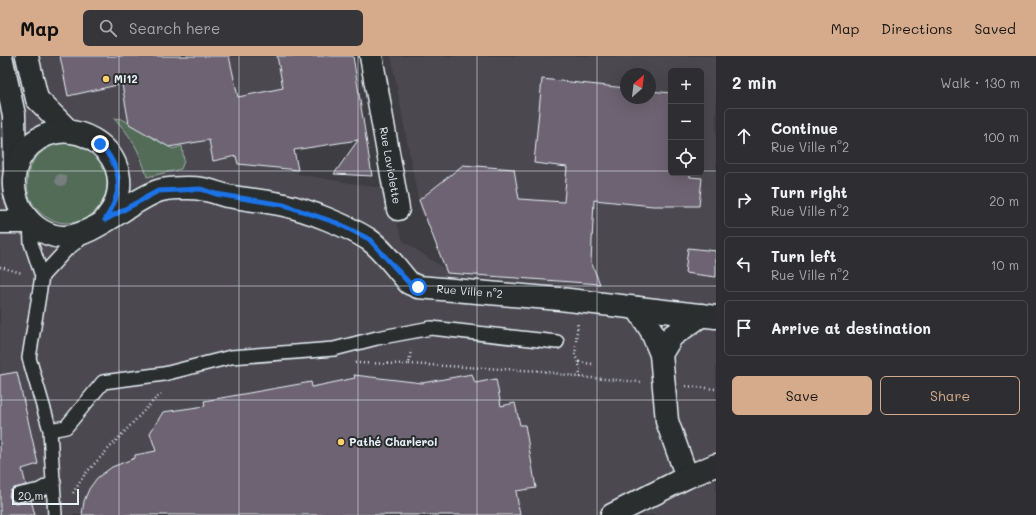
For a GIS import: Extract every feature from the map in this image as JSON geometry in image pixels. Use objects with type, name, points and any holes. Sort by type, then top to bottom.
[{"type":"street","points":[[1,56],[14,115],[9,185]]},
{"type":"street","points":[[27,56],[37,99],[69,131]]},
{"type":"street","name":"Rue Laviolette","points":[[371,56],[398,209]]},
{"type":"street","points":[[9,185],[23,154],[36,141],[51,133],[69,131],[86,135],[100,144],[111,157],[118,172],[119,189],[114,206],[98,225]]},
{"type":"street","name":"Rue Ville n°2","points":[[9,185],[23,214],[30,222],[41,230],[63,237],[98,225],[158,191],[201,189],[216,194],[284,205],[337,223],[369,239],[409,283],[418,287],[560,299],[709,316]]},
{"type":"street","points":[[0,222],[30,222]]},
{"type":"street","points":[[637,308],[651,330],[661,354],[667,421],[687,477]]},
{"type":"street","points":[[661,354],[672,336],[709,316]]},
{"type":"street","points":[[612,515],[687,477],[716,465]]},
{"type":"lane","points":[[30,222],[30,243],[42,276],[29,358],[50,430],[55,515]]},
{"type":"lane","points":[[42,276],[66,250],[98,225]]},
{"type":"lane","points":[[50,430],[66,427],[103,382],[164,374],[231,357],[334,349],[377,338],[431,328],[558,342]]},
{"type":"lane","points":[[17,495],[40,490],[54,482]]},
{"type":"path","points":[[576,344],[575,356],[579,362],[580,377]]},
{"type":"path","points":[[410,364],[411,349]]},
{"type":"path","points":[[579,362],[592,364]]},
{"type":"path","points":[[352,363],[410,364],[541,371],[580,377],[716,389]]},
{"type":"path","points":[[70,497],[85,474],[155,399],[168,390]]},
{"type":"shaded area","points":[[0,56],[279,56],[297,174],[386,189],[403,241],[451,273],[420,210],[391,56],[716,56],[716,515],[0,515]]},
{"type":"green space","points":[[114,118],[122,119],[173,149],[182,146],[184,161],[181,169],[147,177],[135,145]]},
{"type":"green space","points":[[67,143],[82,146],[95,155],[104,168],[107,183],[104,198],[95,211],[82,220],[67,223],[52,220],[39,211],[30,198],[27,183],[30,168],[39,155],[52,146]]},
{"type":"building","points":[[60,56],[229,56],[238,97],[283,88],[277,56],[353,56],[372,176],[334,174],[358,140],[294,150],[298,170],[238,164],[236,156],[213,161],[209,140],[169,147],[129,124],[122,84],[68,96]]},
{"type":"building","points":[[542,79],[620,87],[620,104],[656,104],[656,92],[668,93],[668,176],[690,176],[702,178],[699,206],[653,206],[594,200],[591,262],[600,284],[447,273],[419,200],[463,165],[514,169],[519,199],[564,202],[567,167],[534,163]]},
{"type":"building","points":[[688,248],[716,251],[716,277],[685,273]]},
{"type":"building","points":[[17,372],[38,464],[22,469],[26,485],[12,489],[9,496],[15,503],[31,500],[35,515],[0,515],[0,375]]},
{"type":"building","name":"Pathé Charleroi","points":[[472,374],[475,383],[496,379],[501,406],[515,403],[520,425],[525,425],[536,488],[516,491],[520,515],[82,515],[84,501],[89,489],[97,478],[112,467],[135,458],[135,455],[156,451],[150,433],[163,412],[205,406],[204,401],[311,382],[312,387],[355,378],[354,375],[422,383]]},
{"type":"place","name":"Mi12","points":[[106,79]]},
{"type":"place","name":"Pathé Charleroi","points":[[341,442]]},
{"type":"route","points":[[100,144],[111,157],[118,172],[119,189],[114,206],[105,220],[158,191],[201,189],[216,194],[270,204],[284,205],[337,223],[369,239],[409,283],[418,287]]}]
